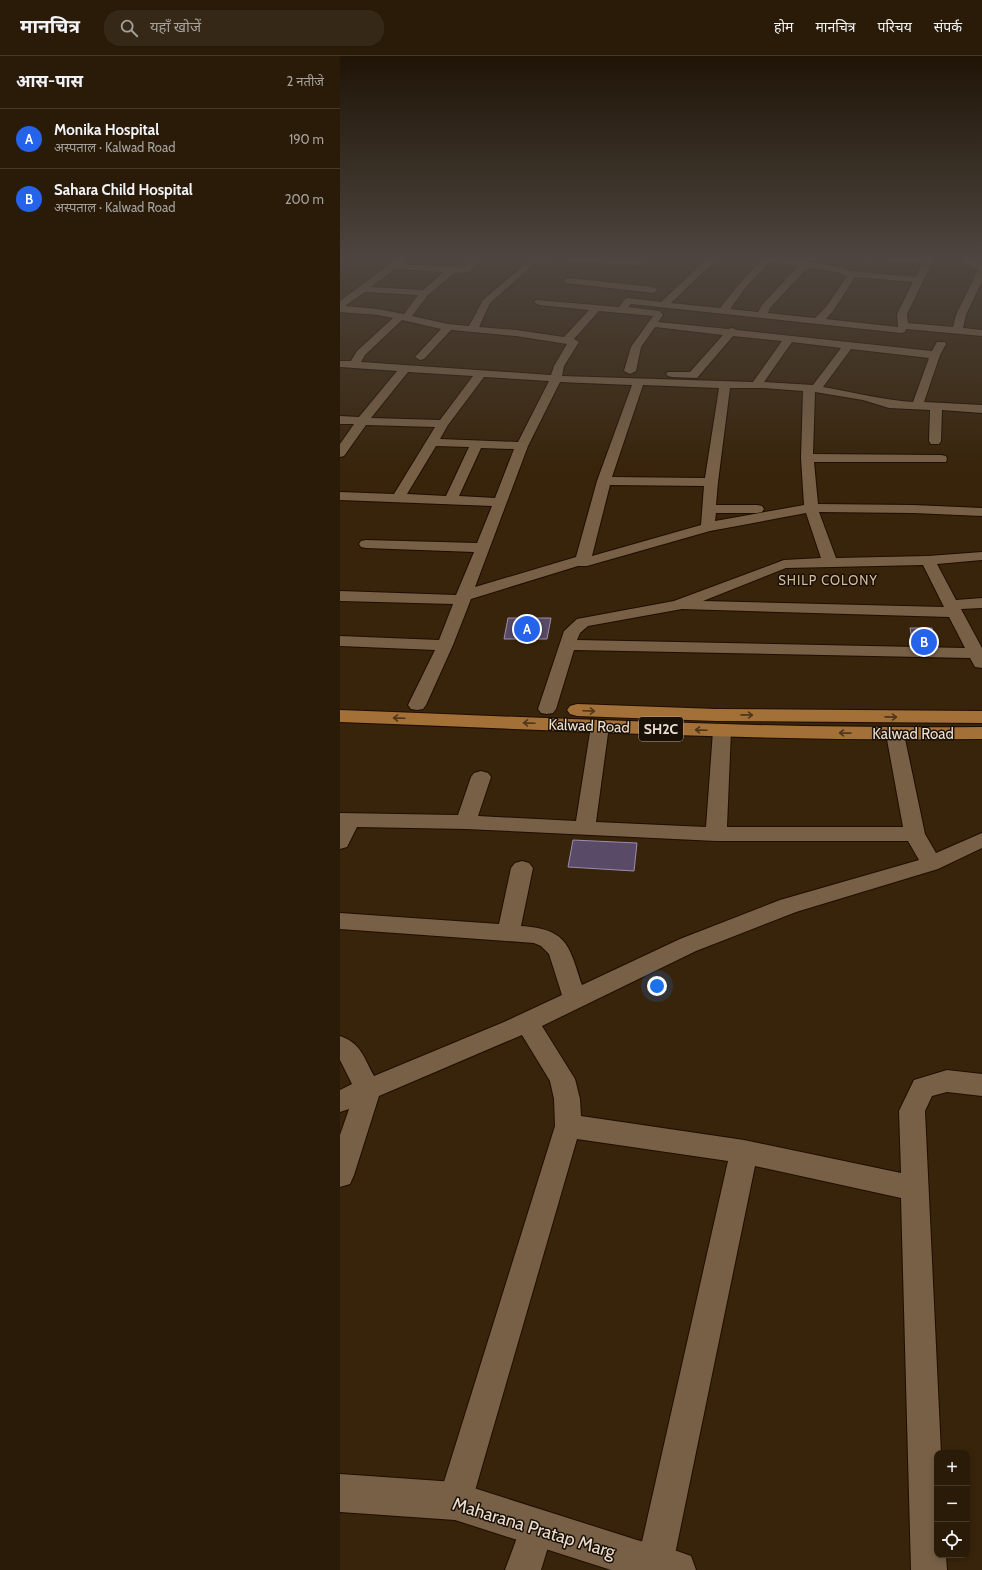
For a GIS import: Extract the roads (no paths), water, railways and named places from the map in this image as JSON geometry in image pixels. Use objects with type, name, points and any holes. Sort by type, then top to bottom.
[{"type":"main road","name":"Kalwad Road","points":[[340,702],[716,715],[982,717]]},
{"type":"main road","name":"Kalwad Road","points":[[340,716],[722,731],[895,734],[982,733]]},
{"type":"street","points":[[344,365],[393,327]]},
{"type":"street","points":[[418,705],[445,645],[481,548],[522,446],[555,370],[574,342],[522,333],[448,327],[416,357],[435,358]]},
{"type":"street","points":[[566,341],[579,327]]},
{"type":"street","points":[[630,371],[636,347],[650,327]]},
{"type":"street","points":[[682,327],[732,331],[848,346],[935,354]]},
{"type":"street","points":[[870,327],[901,330],[903,327]]},
{"type":"street","points":[[911,327],[982,333]]},
{"type":"street","points":[[917,406],[935,354],[955,327]]},
{"type":"street","points":[[606,370],[692,376],[732,331]]},
{"type":"street","points":[[756,385],[790,338]]},
{"type":"street","points":[[830,563],[807,509],[807,458],[812,389],[848,346]]},
{"type":"street","points":[[361,353],[376,354]]},
{"type":"street","points":[[344,365],[481,374],[555,370],[575,367]]},
{"type":"street","points":[[340,453],[362,420],[405,369]]},
{"type":"street","points":[[555,370],[639,382],[756,385],[812,389],[889,404],[982,409]]},
{"type":"street","points":[[398,498],[443,424],[481,374]]},
{"type":"street","points":[[583,560],[604,481],[639,382]]},
{"type":"street","points":[[708,527],[711,482],[726,385]]},
{"type":"street","points":[[927,459],[936,407]]},
{"type":"street","points":[[340,420],[443,424]]},
{"type":"street","points":[[432,442],[522,446]]},
{"type":"street","points":[[451,500],[477,444]]},
{"type":"street","points":[[807,458],[941,459]]},
{"type":"street","points":[[604,481],[711,482]]},
{"type":"street","points":[[340,496],[500,502]]},
{"type":"street","points":[[709,509],[913,509],[982,512]]},
{"type":"street","points":[[583,560],[582,563],[708,527],[807,509]]},
{"type":"street","points":[[366,544],[481,548]]},
{"type":"street","points":[[678,605],[784,564],[928,560],[982,556]]},
{"type":"street","points":[[340,596],[462,598],[583,560]]},
{"type":"street","points":[[928,560],[980,658]]},
{"type":"street","points":[[547,709],[572,631],[583,622],[678,605],[953,609],[982,603]]},
{"type":"street","points":[[340,641],[445,645]]},
{"type":"street","points":[[568,645],[980,658]]},
{"type":"street","points":[[585,828],[600,726]]},
{"type":"street","points":[[716,834],[722,731]]},
{"type":"street","points":[[895,734],[915,834],[931,864]]},
{"type":"street","points":[[466,822],[481,777]]},
{"type":"street","points":[[340,842],[345,820],[466,822],[716,834],[915,834]]},
{"type":"street","points":[[340,1102],[528,1022],[688,945],[788,906],[931,864],[982,840]]},
{"type":"street","points":[[509,932],[522,868]]},
{"type":"street","points":[[340,921],[509,932],[537,936],[549,940],[560,952],[575,999]]},
{"type":"street","points":[[455,1501],[568,1126],[567,1100],[562,1080],[528,1022]]},
{"type":"street","points":[[340,1046],[350,1054],[368,1090],[340,1176]]},
{"type":"street","points":[[929,1570],[912,1111],[923,1088],[947,1081],[982,1085]]},
{"type":"street","points":[[568,1126],[744,1152],[915,1188]]},
{"type":"street","points":[[666,1567],[744,1152]]},
{"type":"street","name":"Maharana Pratap Marg","points":[[340,1494],[455,1501],[537,1528],[666,1567]]},
{"type":"street","points":[[523,1570],[537,1528]]},
{"type":"place","name":"Monika Hospital","points":[[527,629]]},
{"type":"place","name":"Sahara Child Hospital","points":[[924,642]]},
{"type":"district","name":"SHILP COLONY","points":[[828,580]]}]
